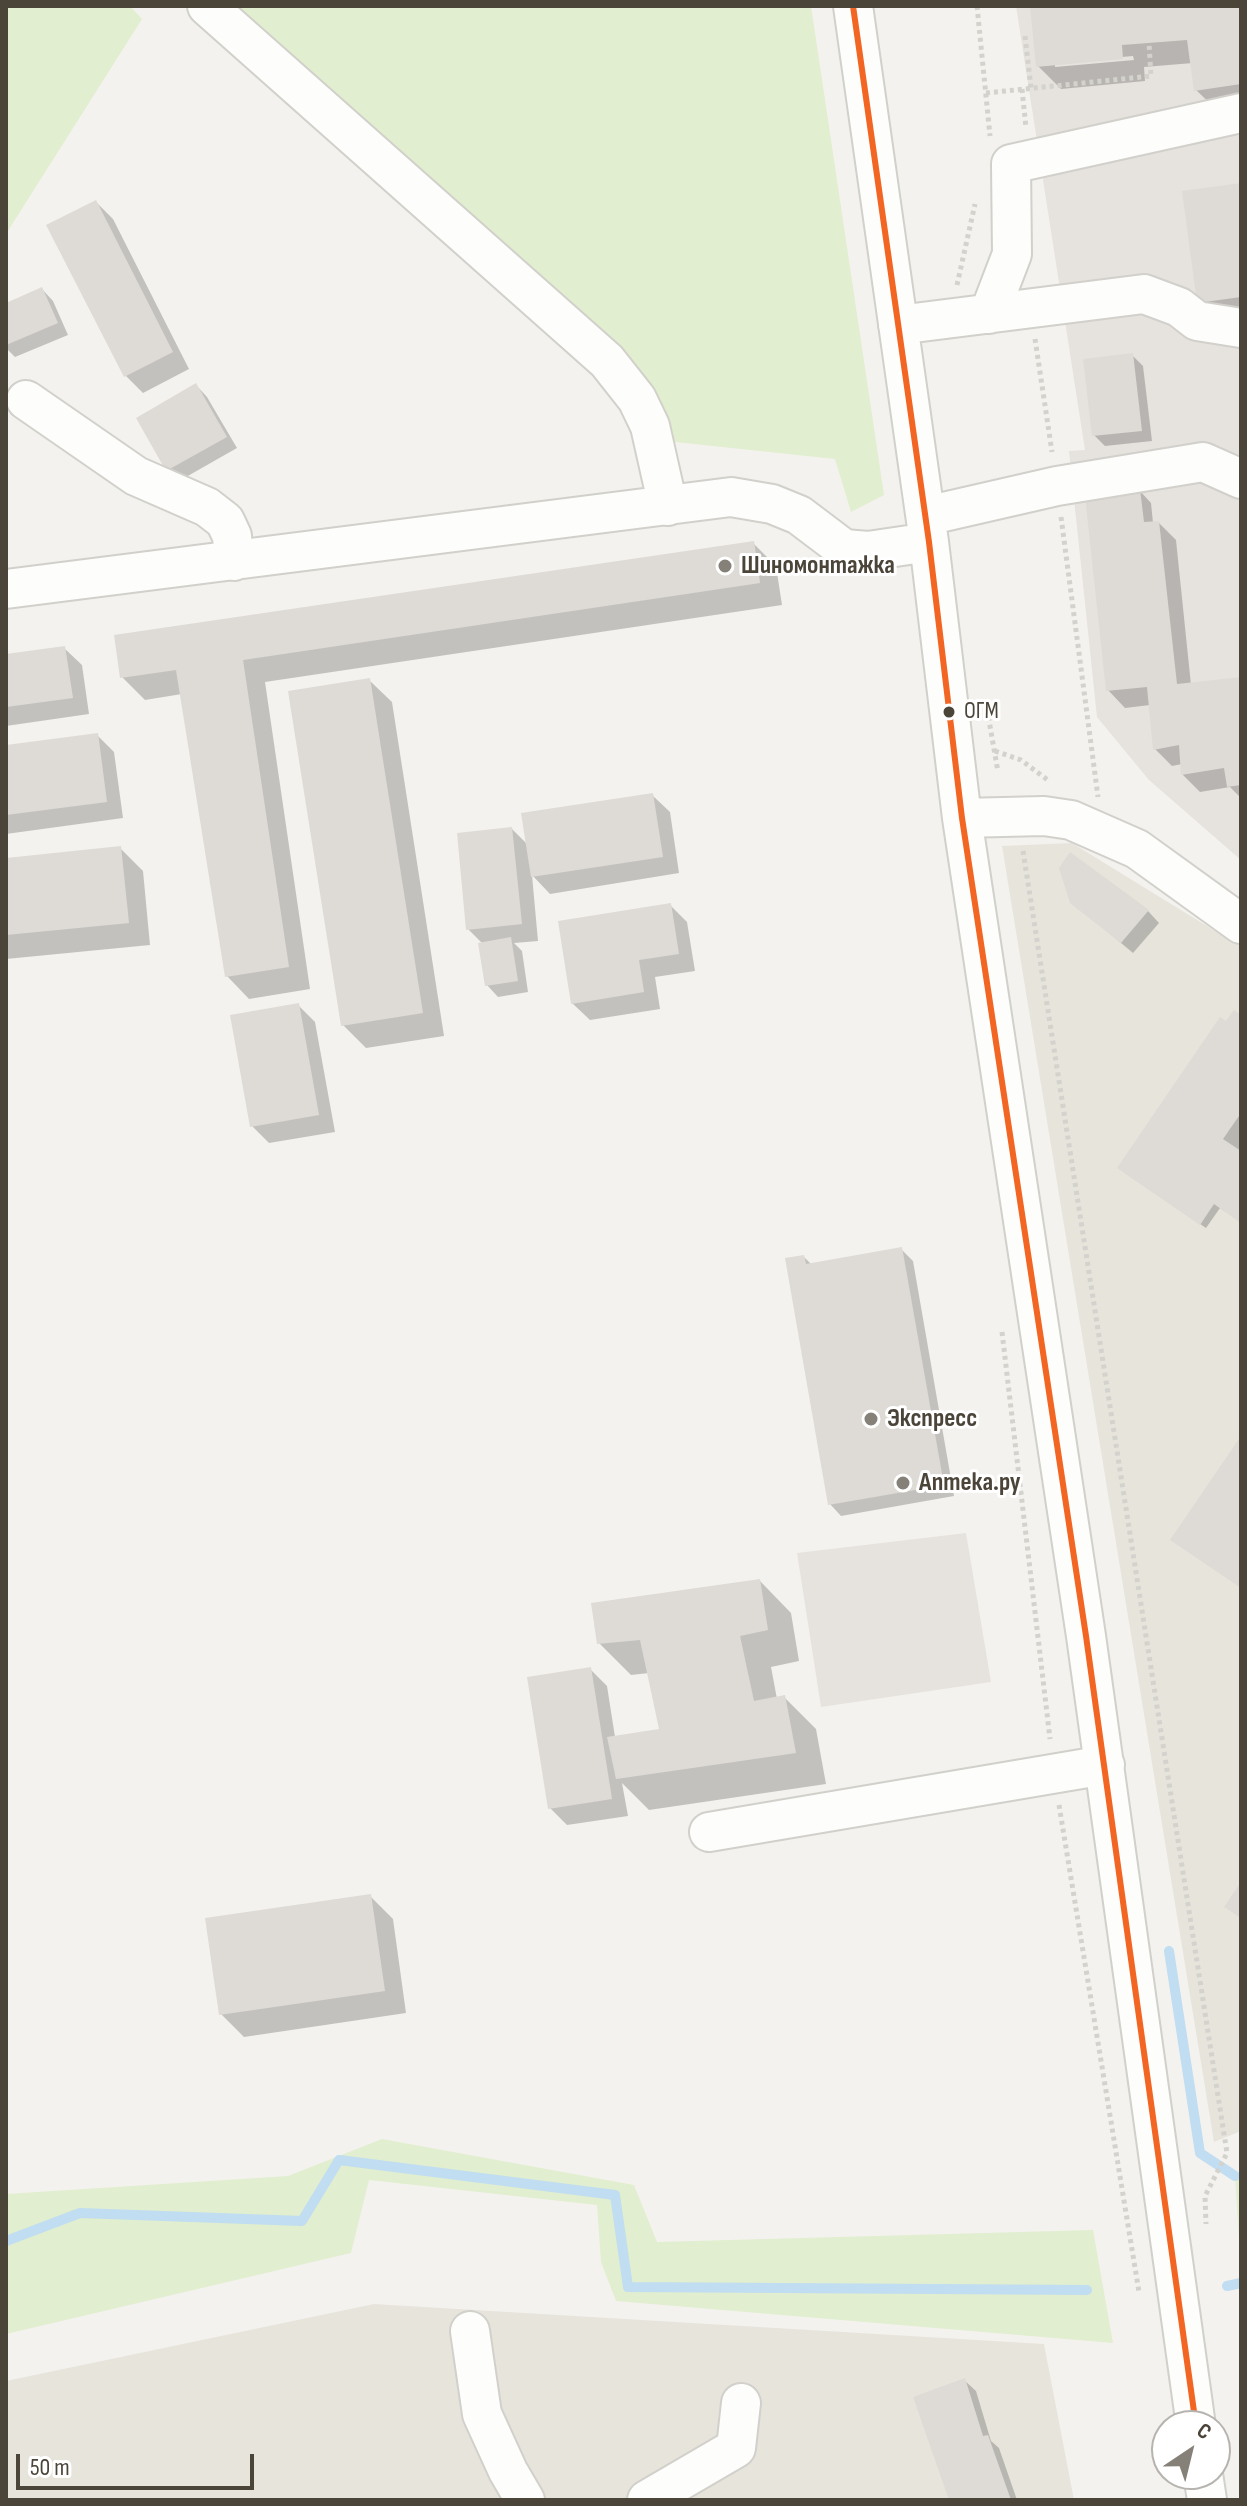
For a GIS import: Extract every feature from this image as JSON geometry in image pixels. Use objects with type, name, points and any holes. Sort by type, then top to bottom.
[{"type":"street","points":[[207,6],[607,361],[637,399],[650,426],[668,506]]},
{"type":"street","points":[[853,6],[928,529],[962,818],[1105,1765],[1177,2410]]},
{"type":"street","points":[[989,314],[1012,254],[1011,164],[1241,113]]},
{"type":"street","points":[[898,325],[1144,294],[1179,307],[1197,321],[1241,328]]},
{"type":"street","points":[[26,400],[136,476],[207,507],[225,521],[232,536],[234,561]]},
{"type":"street","points":[[6,589],[731,497],[772,504],[799,515],[844,549],[868,551],[1057,486],[1203,462],[1241,479]]},
{"type":"street","points":[[962,818],[1071,820],[1169,870],[1241,924]]},
{"type":"street","points":[[709,1832],[1105,1765]]},
{"type":"street","points":[[470,2331],[482,2414],[525,2500]]},
{"type":"street","points":[[647,2500],[736,2448],[741,2403]]},
{"type":"path","points":[[977,6],[988,145]]},
{"type":"path","points":[[1025,36],[1031,88]]},
{"type":"path","points":[[986,93],[1151,76],[1149,43]]},
{"type":"path","points":[[950,319],[976,197]]},
{"type":"path","points":[[1030,310],[1057,486],[1103,834]]},
{"type":"path","points":[[985,696],[998,772]]},
{"type":"path","points":[[1018,817],[1227,2153],[1205,2196]]},
{"type":"path","points":[[1054,1773],[1141,2307]]},
{"type":"shaded area","points":[[1016,6],[1241,6],[1241,860],[1149,780],[1097,717],[1069,451],[1085,450]]},
{"type":"shaded area","points":[[1072,843],[1241,947],[1241,2131],[1214,2142],[1002,846]]},
{"type":"shaded area","points":[[966,1533],[991,1682],[821,1707],[797,1553]]},
{"type":"shaded area","points":[[374,2304],[1044,2344],[1074,2500],[6,2500],[6,2381]]},
{"type":"green space","points":[[6,6],[130,6],[142,19],[6,234]]},
{"type":"green space","points":[[227,6],[811,6],[884,495],[851,512],[835,459],[675,442],[636,368]]},
{"type":"green space","points":[[382,2139],[634,2185],[657,2242],[1093,2230],[1113,2343],[616,2301],[601,2262],[597,2205],[369,2180],[351,2253],[6,2334],[6,2194],[288,2176]]},
{"type":"green space","points":[[1241,2174],[1241,2271],[1235,2176]]},
{"type":"building","points":[[1030,6],[1241,6],[1241,84],[1194,91],[1187,40],[1122,45],[1123,59],[1036,67]]},
{"type":"building","points":[[1241,183],[1241,297],[1197,303],[1182,191]]},
{"type":"building","points":[[96,200],[173,352],[124,377],[46,225]]},
{"type":"building","points":[[42,287],[58,323],[6,345],[6,303]]},
{"type":"building","points":[[1133,353],[1142,431],[1092,436],[1083,359]]},
{"type":"building","points":[[196,383],[227,437],[166,471],[136,418]]},
{"type":"building","points":[[1140,489],[1144,522],[1159,521],[1177,684],[1241,677],[1241,785],[1227,787],[1224,768],[1181,775],[1179,745],[1153,750],[1147,687],[1106,691],[1085,496]]},
{"type":"building","points":[[754,541],[760,583],[243,660],[289,967],[225,977],[176,670],[120,678],[114,635]]},
{"type":"building","points":[[65,646],[73,698],[6,707],[6,654]]},
{"type":"building","points":[[370,678],[423,1013],[341,1026],[288,691]]},
{"type":"building","points":[[98,733],[107,802],[6,815],[6,745]]},
{"type":"building","points":[[653,793],[663,857],[531,877],[521,813]]},
{"type":"building","points":[[512,827],[522,924],[466,930],[457,833]]},
{"type":"building","points":[[121,846],[129,923],[6,935],[6,858]]},
{"type":"building","points":[[1070,852],[1149,910],[1121,943],[1070,903],[1059,868]]},
{"type":"building","points":[[671,903],[679,954],[639,960],[644,992],[571,1004],[558,921]]},
{"type":"building","points":[[511,937],[518,981],[485,986],[478,943]]},
{"type":"building","points":[[299,1003],[319,1115],[250,1127],[230,1015]]},
{"type":"building","points":[[1234,1010],[1241,1015],[1241,1113],[1223,1139],[1241,1151],[1241,1223],[1214,1204],[1200,1225],[1117,1168],[1220,1017],[1226,1021]]},
{"type":"building","points":[[902,1247],[944,1485],[828,1505],[785,1258],[804,1255],[806,1264]]},
{"type":"building","points":[[1241,1436],[1241,1588],[1170,1540]]},
{"type":"building","points":[[760,1579],[768,1630],[740,1636],[754,1701],[785,1695],[796,1753],[616,1779],[607,1737],[659,1729],[640,1640],[597,1644],[591,1603]]},
{"type":"building","points":[[591,1667],[612,1799],[548,1809],[527,1677]]},
{"type":"building","points":[[1241,1882],[1241,1918],[1224,1907]]},
{"type":"building","points":[[371,1894],[385,1991],[219,2015],[205,1918]]},
{"type":"building","points":[[965,2378],[983,2436],[988,2435],[1011,2500],[949,2500],[913,2397]]},
{"type":"waterway","points":[[1169,1951],[1200,2153],[1235,2176]]},
{"type":"waterway","points":[[6,2241],[80,2213],[302,2221],[339,2160],[615,2195],[628,2287],[1087,2290]]},
{"type":"waterway","points":[[1227,2286],[1241,2283]]},
{"type":"transit line","points":[[853,6],[929,542],[962,818],[1086,1636],[1194,2410]]},
{"type":"place","name":"Шиномонтажка","points":[[725,566]]},
{"type":"place","name":"ОГМ","points":[[949,712]]},
{"type":"place","name":"Экспресс","points":[[871,1419]]},
{"type":"place","name":"Аптека.ру","points":[[903,1483]]}]
